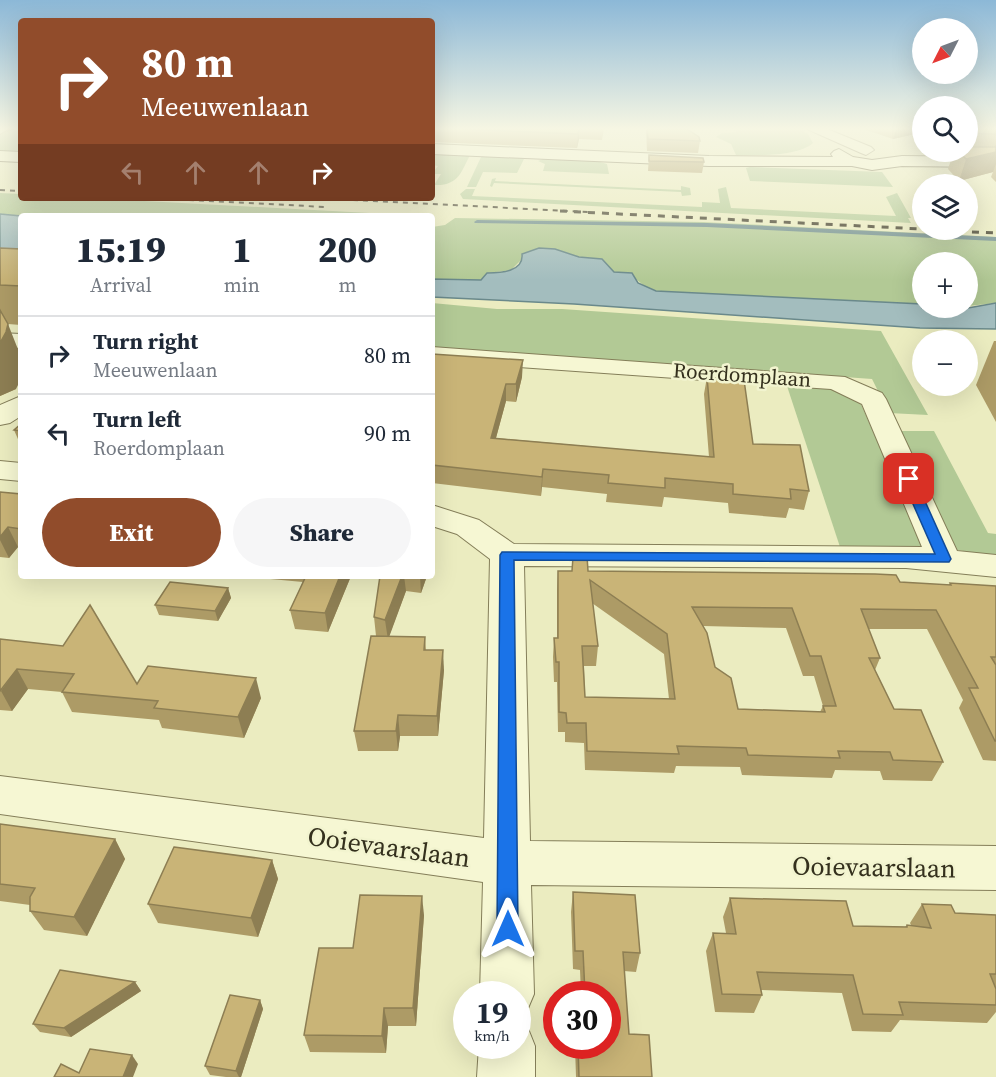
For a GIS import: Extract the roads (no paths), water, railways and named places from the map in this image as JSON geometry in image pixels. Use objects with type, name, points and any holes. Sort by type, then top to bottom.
[{"type":"street","points":[[0,340],[18,342]]},
{"type":"street","name":"Roerdomplaan","points":[[435,354],[836,382],[873,399],[944,559]]},
{"type":"street","points":[[0,417],[18,406]]},
{"type":"street","points":[[0,470],[18,472]]},
{"type":"street","points":[[435,516],[468,527],[507,555],[894,556],[944,559],[996,566]]},
{"type":"street","points":[[507,555],[507,981]]},
{"type":"street","name":"Ooievaarslaan","points":[[0,795],[508,863],[996,868]]},
{"type":"street","points":[[506,1077],[507,1059]]},
{"type":"water","points":[[0,214],[18,216],[18,273],[0,271]]},
{"type":"water","points":[[539,248],[555,249],[579,257],[602,259],[614,272],[632,273],[638,283],[656,291],[912,304],[912,318],[978,318],[978,306],[996,303],[996,329],[920,328],[574,304],[435,297],[435,279],[481,280],[487,273],[504,272],[515,268],[522,260],[522,254]]},
{"type":"waterway","points":[[477,222],[707,225],[996,239]]},
{"type":"railway","points":[[0,190],[18,191]]},
{"type":"railway","points":[[208,201],[326,207]]},
{"type":"railway","points":[[372,201],[589,212]]},
{"type":"railway","points":[[560,211],[912,229]]},
{"type":"railway","points":[[978,232],[996,233]]}]
